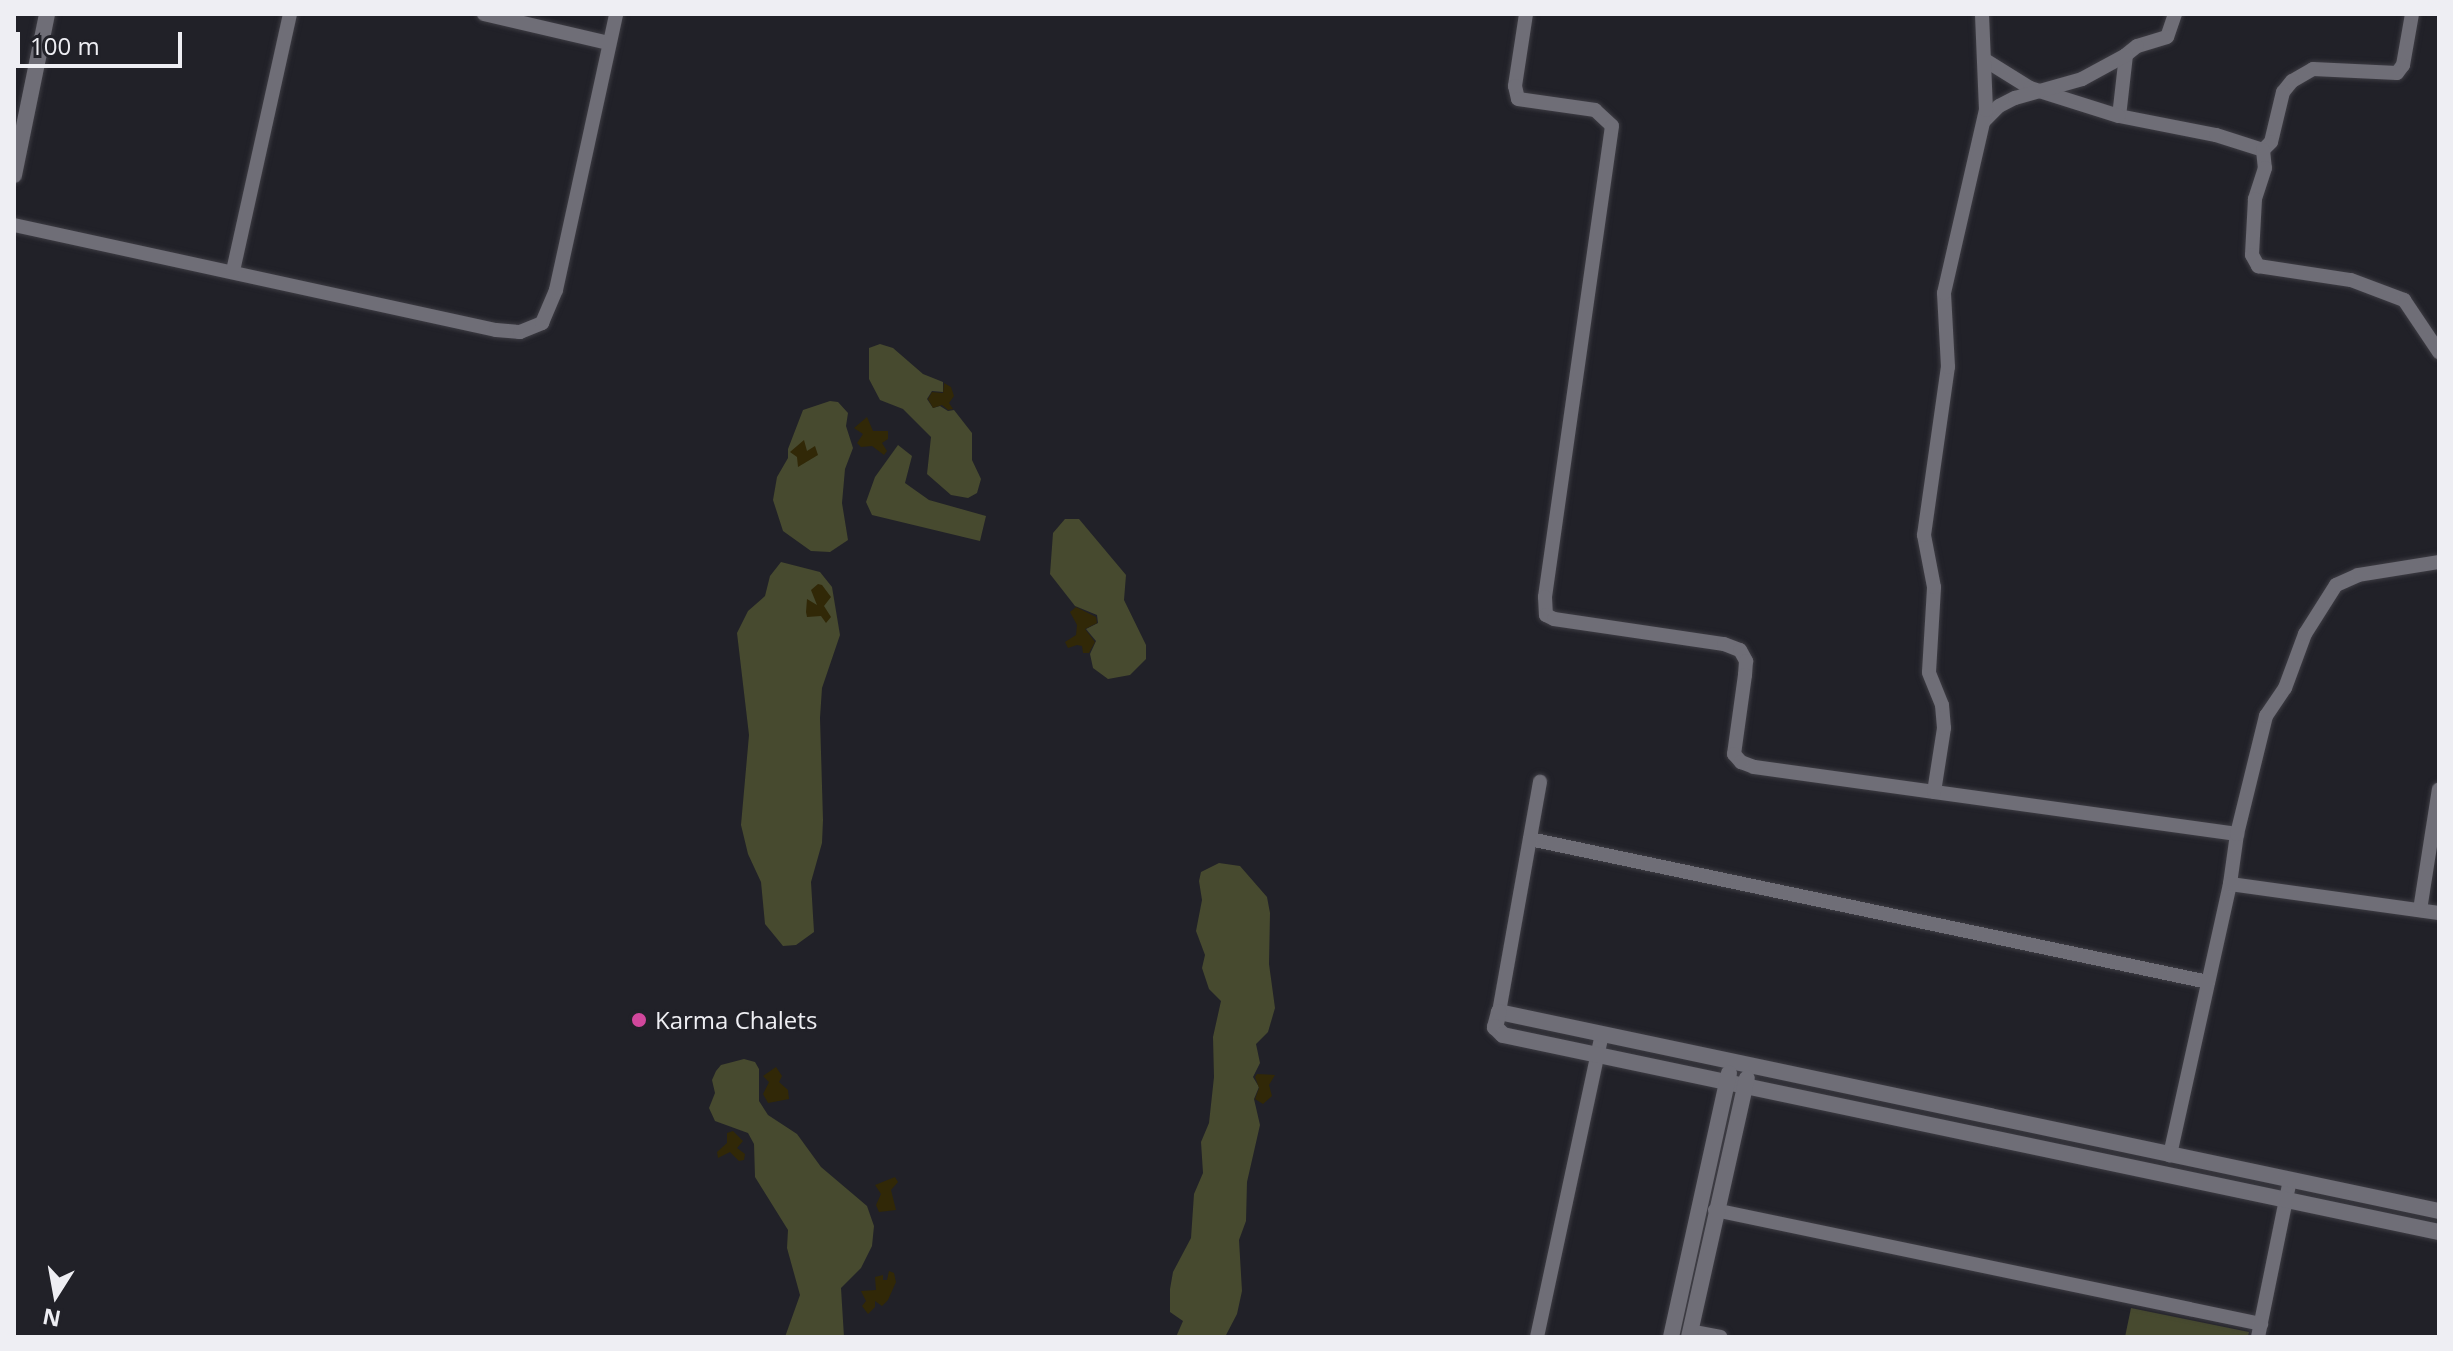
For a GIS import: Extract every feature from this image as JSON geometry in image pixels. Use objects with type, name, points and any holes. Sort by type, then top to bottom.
[{"type":"street","points":[[14,175],[47,14]]},
{"type":"street","points":[[233,271],[290,14]]},
{"type":"street","points":[[484,14],[609,43]]},
{"type":"street","points":[[14,225],[496,330],[520,332],[542,323],[556,290],[616,14]]},
{"type":"street","points":[[1526,14],[1515,86],[1518,99],[1595,110],[1612,126],[1547,582],[1546,615],[1554,619],[1724,644],[1740,650],[1746,661],[1734,754],[1741,762],[2237,834]]},
{"type":"street","points":[[1934,792],[1944,728],[1942,705],[1929,672],[1934,587],[1924,535],[1948,367],[1942,307],[1946,276],[1983,122],[1985,60],[1982,14]]},
{"type":"street","points":[[1983,122],[1999,106],[2037,90],[2082,79],[2137,46],[2167,37],[2175,14]]},
{"type":"street","points":[[2263,150],[2271,142],[2283,92],[2303,73],[2328,67],[2379,74],[2400,70],[2412,14]]},
{"type":"street","points":[[2119,116],[2126,55]]},
{"type":"street","points":[[1985,60],[2037,90],[2119,116],[2216,135],[2263,150]]},
{"type":"street","points":[[2263,150],[2265,168],[2255,199],[2254,262],[2258,266],[2351,280],[2404,300],[2439,352]]},
{"type":"street","points":[[2170,1155],[2230,884],[2237,834],[2266,716],[2285,688],[2305,634],[2336,585],[2358,575],[2439,562]]},
{"type":"street","points":[[1540,782],[1495,1027],[1503,1035],[2439,1232]]},
{"type":"street","points":[[2420,910],[2439,789]]},
{"type":"street","points":[[1530,839],[2208,982]]},
{"type":"street","points":[[2230,884],[2439,913]]},
{"type":"street","points":[[1499,1012],[2439,1211]]},
{"type":"street","points":[[1537,1337],[1602,1035]]},
{"type":"street","points":[[1671,1337],[1731,1061]]},
{"type":"street","points":[[1720,1337],[1690,1334],[1715,1210],[1750,1065]]},
{"type":"street","points":[[1715,1210],[2259,1330],[2290,1180]]},
{"type":"green space","points":[[880,344],[893,348],[923,374],[943,382],[943,392],[932,391],[927,399],[933,408],[940,406],[948,411],[954,410],[972,433],[972,460],[981,479],[977,493],[968,498],[951,495],[927,474],[931,437],[903,409],[880,400],[869,379],[869,348]]},
{"type":"green space","points":[[830,401],[838,402],[848,413],[846,426],[853,448],[845,469],[842,503],[848,540],[830,552],[811,551],[783,531],[773,500],[777,477],[788,458],[788,449],[803,410]]},
{"type":"green space","points":[[898,445],[912,456],[905,483],[929,500],[986,516],[980,541],[872,515],[866,502],[875,477]]},
{"type":"green space","points":[[1065,519],[1079,519],[1126,575],[1124,600],[1146,645],[1146,659],[1130,675],[1108,679],[1093,668],[1090,654],[1096,641],[1086,629],[1098,623],[1097,615],[1075,606],[1050,574],[1053,533]]},
{"type":"green space","points":[[781,562],[820,572],[832,587],[840,635],[822,688],[823,820],[822,843],[811,882],[814,932],[796,945],[783,946],[765,924],[761,882],[748,854],[741,825],[749,735],[737,633],[748,611],[765,596],[770,576]]},
{"type":"green space","points":[[1219,863],[1240,866],[1267,897],[1270,913],[1269,964],[1275,1008],[1268,1032],[1256,1044],[1260,1063],[1253,1077],[1259,1087],[1254,1099],[1260,1125],[1247,1182],[1246,1221],[1239,1240],[1242,1291],[1237,1314],[1225,1337],[1176,1337],[1183,1321],[1170,1312],[1170,1289],[1173,1272],[1191,1238],[1194,1194],[1203,1173],[1201,1142],[1209,1123],[1214,1077],[1213,1037],[1221,1001],[1209,989],[1202,968],[1205,955],[1196,931],[1202,900],[1199,881],[1201,872]]},
{"type":"green space","points":[[744,1059],[755,1062],[759,1069],[759,1101],[768,1115],[797,1134],[821,1167],[867,1206],[874,1226],[872,1246],[861,1268],[841,1288],[844,1337],[785,1337],[800,1295],[787,1248],[788,1230],[755,1177],[754,1144],[748,1133],[715,1121],[709,1108],[715,1093],[712,1080],[716,1071],[721,1065]]},
{"type":"green space","points":[[2131,1308],[2249,1332],[2248,1337],[2125,1337]]},
{"type":"sand","points":[[944,383],[951,387],[954,396],[949,403],[953,409],[948,410],[942,405],[933,408],[928,399],[932,392],[943,393]]},
{"type":"sand","points":[[867,417],[873,431],[888,431],[888,439],[882,443],[887,451],[884,455],[872,446],[861,447],[857,443],[863,434],[854,428]]},
{"type":"sand","points":[[804,440],[807,451],[815,446],[818,455],[798,467],[797,457],[790,452]]},
{"type":"sand","points":[[818,584],[831,597],[824,606],[831,617],[826,623],[821,616],[807,617],[807,599],[817,605],[811,590]]},
{"type":"sand","points":[[1076,607],[1096,617],[1097,623],[1085,629],[1095,642],[1089,653],[1083,653],[1082,646],[1068,648],[1065,642],[1076,635],[1077,625],[1070,612]]},
{"type":"sand","points":[[776,1067],[782,1076],[779,1082],[788,1090],[789,1099],[768,1103],[763,1094],[769,1082],[763,1076]]},
{"type":"sand","points":[[1257,1074],[1275,1075],[1269,1085],[1272,1096],[1263,1104],[1255,1099],[1259,1088],[1255,1077]]},
{"type":"sand","points":[[733,1131],[743,1141],[737,1148],[745,1154],[744,1160],[739,1161],[730,1152],[718,1158],[717,1152],[727,1143],[727,1133]]},
{"type":"sand","points":[[895,1177],[898,1182],[891,1190],[896,1210],[879,1212],[876,1205],[881,1194],[875,1185]]},
{"type":"sand","points":[[889,1271],[894,1273],[896,1282],[888,1300],[882,1306],[875,1301],[875,1307],[868,1314],[862,1306],[866,1301],[861,1291],[876,1290],[875,1277],[883,1275],[883,1280],[887,1280]]},
{"type":"place","name":"Karma Chalets","points":[[639,1020]]}]
